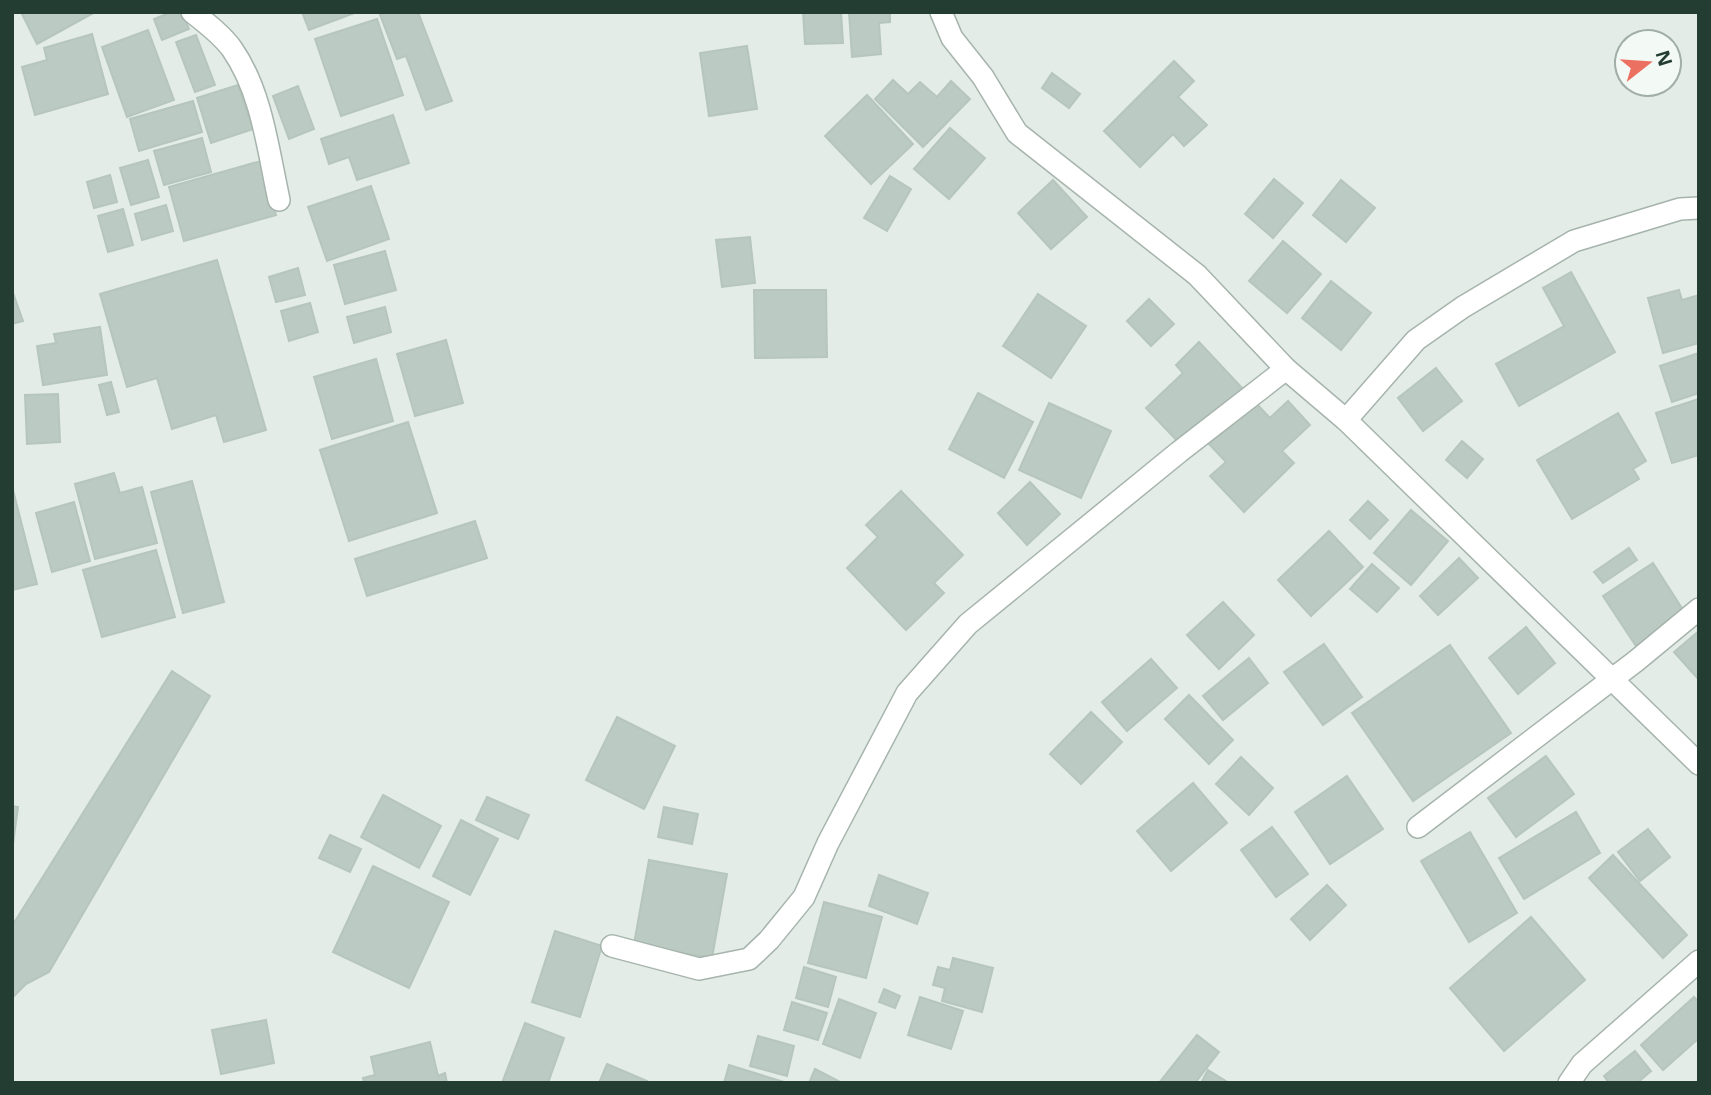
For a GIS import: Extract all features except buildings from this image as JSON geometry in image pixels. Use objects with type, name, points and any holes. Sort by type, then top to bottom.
[{"type":"street","points":[[192,12],[231,47],[248,76],[264,127],[279,200]]},
{"type":"street","points":[[941,12],[952,38],[983,78],[1017,133],[1196,275],[1286,369],[1346,421],[1699,764]]},
{"type":"street","points":[[1346,421],[1416,340],[1463,307],[1574,241],[1680,209],[1699,208]]},
{"type":"street","points":[[612,946],[699,969],[749,958],[759,950],[804,897],[828,843],[907,693],[968,624],[1286,369]]},
{"type":"street","points":[[1418,827],[1610,678],[1636,661],[1699,609]]},
{"type":"street","points":[[1569,1083],[1582,1064],[1699,961]]}]
